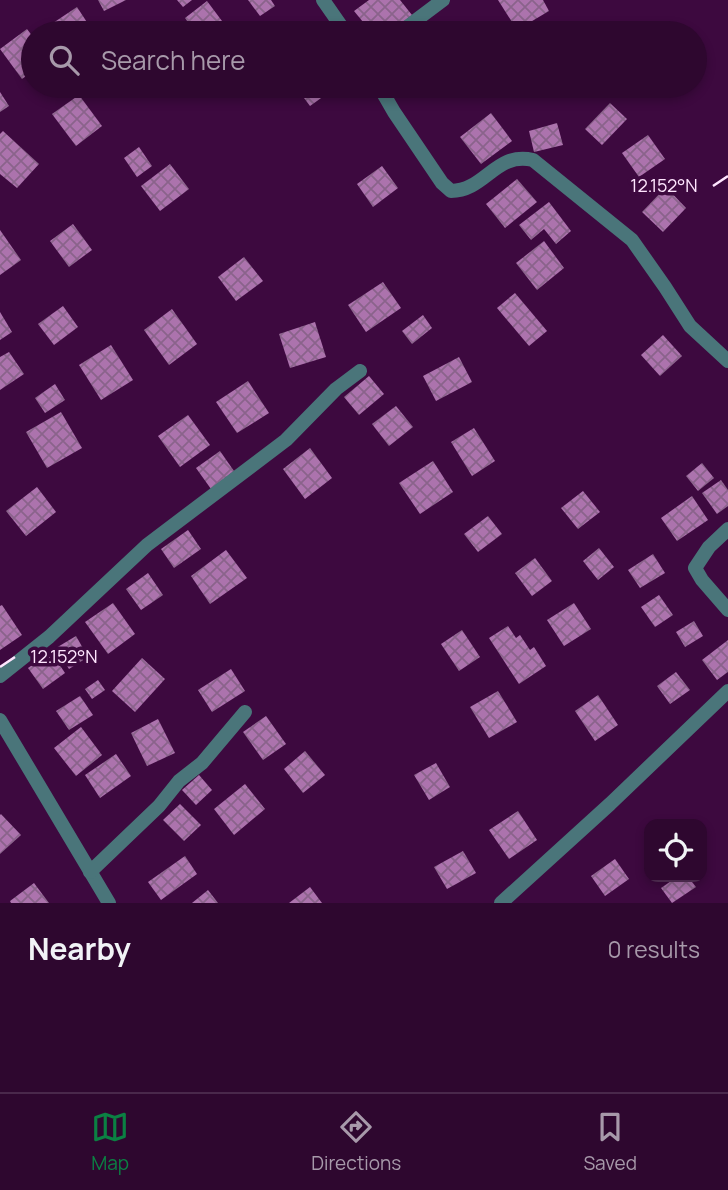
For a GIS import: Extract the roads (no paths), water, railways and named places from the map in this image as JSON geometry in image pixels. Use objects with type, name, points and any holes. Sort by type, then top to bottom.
[{"type":"street","points":[[323,0],[338,21]]},
{"type":"street","points":[[415,21],[443,0]]},
{"type":"street","points":[[386,98],[442,183],[451,191],[465,191],[510,160],[533,160],[632,240],[666,286],[690,326],[728,361]]},
{"type":"street","points":[[0,676],[49,637],[147,545],[286,440],[336,388],[360,371]]},
{"type":"street","points":[[728,529],[703,554],[695,568],[728,610]]},
{"type":"street","points":[[501,903],[728,691]]},
{"type":"street","points":[[90,872],[159,806],[178,781],[202,763],[245,712]]},
{"type":"street","points":[[0,720],[109,903]]}]
